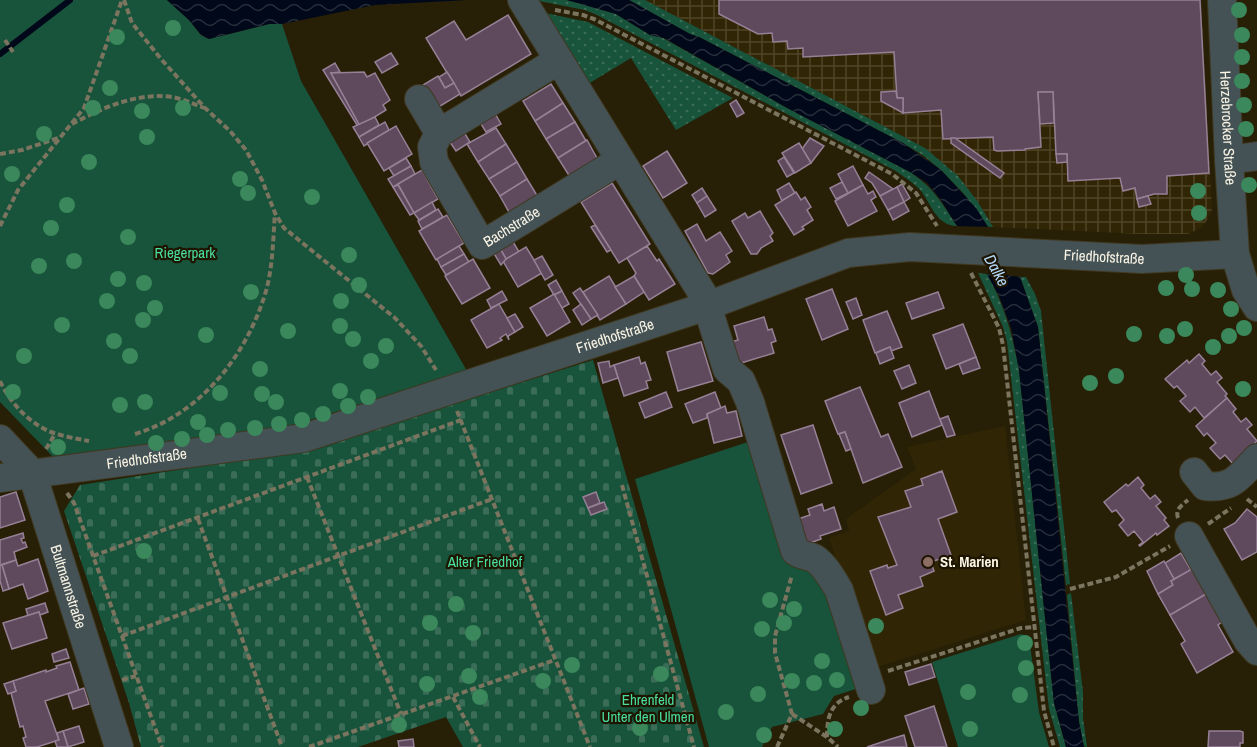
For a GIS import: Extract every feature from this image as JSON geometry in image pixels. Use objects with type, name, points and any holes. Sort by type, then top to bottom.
[{"type":"street","name":"Herzebrocker Straße","points":[[1222,0],[1235,254],[1246,290],[1257,307]]},
{"type":"street","points":[[526,5],[704,296],[727,369],[741,381],[750,402],[795,551],[815,559],[839,590],[869,683]]},
{"type":"street","points":[[419,99],[439,133],[559,60]]},
{"type":"street","name":"Bachstraße","points":[[439,133],[432,147],[434,162],[482,245],[620,161]]},
{"type":"street","points":[[1229,160],[1257,156]]},
{"type":"street","name":"Friedhofstraße","points":[[0,478],[304,438],[707,306],[849,253],[910,247],[1142,259],[1235,254]]},
{"type":"street","name":"Bultmannstraße","points":[[0,439],[41,472],[119,747]]},
{"type":"street","points":[[1199,479],[1219,488],[1237,480],[1257,458]]},
{"type":"street","points":[[1189,536],[1248,641],[1257,651]]},
{"type":"path","points":[[123,0],[132,23],[205,108],[230,131],[246,150],[284,228],[395,318],[421,345],[449,391],[590,747]]},
{"type":"path","points":[[0,226],[18,190],[84,108],[123,0]]},
{"type":"path","points":[[526,5],[594,19],[892,174],[916,193],[962,250],[999,328],[1003,345],[1044,711],[1054,747]]},
{"type":"path","points":[[5,41],[13,52]]},
{"type":"path","points":[[68,127],[92,113],[127,100],[173,97],[205,108]]},
{"type":"path","points":[[0,154],[22,150],[59,138]]},
{"type":"path","points":[[126,437],[144,432],[195,402],[217,382],[235,358],[266,290],[272,263],[275,213]]},
{"type":"path","points":[[0,381],[15,405],[40,426],[55,434],[99,441]]},
{"type":"path","points":[[93,556],[461,420]]},
{"type":"path","points":[[41,472],[74,503],[162,747]]},
{"type":"path","points":[[307,477],[400,714]]},
{"type":"path","points":[[1189,536],[1177,513],[1199,479]]},
{"type":"path","points":[[622,485],[694,747]]},
{"type":"path","points":[[122,636],[492,499]]},
{"type":"path","points":[[198,519],[282,747]]},
{"type":"path","points":[[777,747],[792,714],[775,653],[775,636],[798,554]]},
{"type":"path","points":[[827,737],[829,718],[836,703],[869,683],[1020,628],[1034,627]]},
{"type":"path","points":[[309,747],[555,660]]},
{"type":"path","points":[[453,697],[480,747]]},
{"type":"path","points":[[792,714],[838,747]]},
{"type":"shaded area","points":[[645,0],[1201,0],[1212,209],[1201,228],[1188,234],[993,227],[978,202],[925,148]]},
{"type":"shaded area","name":"St. Marien","points":[[1005,426],[1026,620],[871,669],[829,538],[849,531],[846,519],[916,469],[907,447]]},
{"type":"green space","name":"Riegerpark","points":[[0,0],[167,0],[189,20],[201,35],[209,39],[269,24],[282,24],[301,81],[467,371],[297,424],[56,460],[0,402]]},
{"type":"green space","points":[[534,0],[567,0],[616,14],[650,35],[663,38],[789,109],[910,172],[931,190],[957,226],[950,225],[939,218],[921,191],[894,170],[597,15],[585,10]]},
{"type":"green space","points":[[629,0],[645,0],[925,148],[958,176],[993,227],[988,227],[965,195],[924,156]]},
{"type":"green space","points":[[536,11],[588,22],[733,98],[676,130],[631,58],[583,87]]},
{"type":"green space","points":[[978,273],[987,274],[999,298],[1011,332],[1019,370],[1054,703],[1066,747],[1060,747],[1049,709],[1007,342],[1003,327]]},
{"type":"green space","points":[[1020,277],[1026,277],[1041,311],[1070,584],[1066,585],[1038,327]]},
{"type":"green space","name":"Alter Friedhof","points":[[593,360],[704,747],[463,747],[446,717],[358,747],[141,747],[129,703],[64,511],[80,485],[307,450]]},
{"type":"green space","points":[[754,440],[787,552],[794,567],[809,563],[816,568],[865,686],[834,696],[823,714],[772,727],[762,747],[709,747],[635,479]]},
{"type":"green space","points":[[1071,593],[1087,747],[1084,746],[1079,722],[1067,595]]},
{"type":"green space","points":[[1021,634],[1029,637],[1039,712],[1049,747],[958,747],[932,662]]},
{"type":"water","points":[[167,0],[468,0],[375,5],[282,24],[269,24],[209,39],[201,35],[189,20]]},
{"type":"water","name":"Dalke","points":[[567,0],[629,0],[690,34],[903,143],[941,170],[976,208],[1020,277],[1038,327],[1079,722],[1084,747],[1066,747],[1054,703],[1019,370],[1011,328],[999,296],[987,274],[940,199],[927,183],[910,172],[789,109],[664,38],[650,35],[616,14]]},
{"type":"pier","points":[[953,226],[992,227],[1023,277],[983,273]]},
{"type":"building","points":[[719,0],[1200,0],[1209,173],[1167,176],[1167,194],[1154,194],[1137,199],[1135,188],[1123,191],[1120,178],[1068,181],[1067,154],[1056,154],[1053,92],[1038,92],[1041,147],[997,151],[994,150],[993,137],[943,139],[941,110],[903,113],[903,98],[897,98],[894,52],[803,57],[803,48],[788,49],[787,41],[773,42],[772,33],[758,34],[719,14]]},
{"type":"building","points":[[508,15],[531,54],[461,96],[426,38],[454,21],[466,40]]},
{"type":"building","points":[[391,53],[398,64],[382,73],[375,62]]},
{"type":"building","points":[[335,63],[340,72],[331,73],[359,124],[357,125],[323,70]]},
{"type":"building","points":[[364,72],[367,77],[375,73],[390,100],[383,105],[386,110],[360,126],[331,73]]},
{"type":"building","points":[[447,72],[454,83],[445,88],[439,77]]},
{"type":"building","points":[[438,76],[445,88],[454,83],[460,94],[437,108],[423,85]]},
{"type":"building","points":[[551,84],[563,103],[535,121],[523,101]]},
{"type":"building","points":[[896,91],[897,98],[903,98],[903,113],[881,101],[881,92]]},
{"type":"building","points":[[1038,92],[1053,92],[1054,123],[1040,124]]},
{"type":"building","points":[[736,100],[744,113],[737,117],[730,104]]},
{"type":"building","points":[[563,103],[575,122],[546,139],[535,121]]},
{"type":"building","points":[[493,110],[501,124],[486,132],[478,119]]},
{"type":"building","points":[[375,117],[379,125],[359,137],[353,127]]},
{"type":"building","points":[[385,122],[389,130],[364,146],[359,137]]},
{"type":"building","points":[[575,122],[586,141],[558,158],[546,139]]},
{"type":"building","points":[[396,126],[412,154],[384,171],[367,143]]},
{"type":"building","points":[[496,128],[506,144],[478,162],[467,144]]},
{"type":"building","points":[[462,129],[470,142],[456,151],[447,138]]},
{"type":"building","points":[[810,138],[824,146],[811,163],[802,149]]},
{"type":"building","points":[[951,138],[955,138],[1004,173],[1000,178],[951,143]]},
{"type":"building","points":[[587,140],[598,160],[570,177],[558,158]]},
{"type":"building","points":[[799,143],[811,163],[795,173],[782,153]]},
{"type":"building","points":[[506,144],[517,162],[489,179],[478,162]]},
{"type":"building","points":[[667,151],[687,183],[663,198],[643,166]]},
{"type":"building","points":[[1056,154],[1067,154],[1067,162],[1057,163]]},
{"type":"building","points":[[784,157],[794,173],[787,177],[778,161]]},
{"type":"building","points":[[406,158],[411,166],[394,176],[389,168]]},
{"type":"building","points":[[517,162],[527,179],[500,196],[489,179]]},
{"type":"building","points":[[411,166],[415,174],[393,187],[388,179]]},
{"type":"building","points":[[853,166],[863,185],[848,193],[838,174]]},
{"type":"building","points":[[422,170],[438,199],[414,213],[398,184]]},
{"type":"building","points":[[869,172],[893,189],[880,196],[872,183],[865,178]]},
{"type":"building","points":[[527,179],[538,197],[510,214],[500,196]]},
{"type":"building","points":[[842,182],[848,193],[836,199],[830,188]]},
{"type":"building","points":[[612,183],[650,244],[619,263],[581,202]]},
{"type":"building","points":[[789,183],[795,193],[782,201],[777,190]]},
{"type":"building","points":[[902,184],[910,198],[904,202],[897,187]]},
{"type":"building","points":[[398,185],[414,213],[410,215],[393,187]]},
{"type":"building","points":[[863,185],[868,194],[873,191],[876,197],[871,200],[877,211],[848,226],[835,201]]},
{"type":"building","points":[[897,187],[904,202],[888,210],[880,196]]},
{"type":"building","points":[[702,188],[707,196],[697,203],[692,195]]},
{"type":"building","points":[[796,192],[801,200],[805,197],[811,207],[807,210],[813,220],[794,235],[775,205]]},
{"type":"building","points":[[707,196],[716,210],[705,217],[697,203]]},
{"type":"building","points":[[1148,196],[1151,204],[1139,207],[1137,199]]},
{"type":"building","points":[[432,202],[436,210],[419,220],[414,213]]},
{"type":"building","points":[[904,202],[909,211],[893,220],[888,210]]},
{"type":"building","points":[[438,209],[443,217],[422,229],[418,221]]},
{"type":"building","points":[[760,211],[773,233],[770,236],[773,241],[761,248],[757,254],[751,254],[732,221],[745,213],[748,218]]},
{"type":"building","points":[[447,215],[464,243],[436,260],[419,231]]},
{"type":"building","points":[[697,224],[706,241],[720,232],[732,251],[726,255],[730,262],[713,274],[708,273],[685,231]]},
{"type":"building","points":[[595,225],[611,250],[607,252],[591,227]]},
{"type":"building","points":[[512,240],[519,252],[506,259],[500,248]]},
{"type":"building","points":[[459,246],[464,254],[441,267],[437,259]]},
{"type":"building","points":[[647,246],[657,261],[659,259],[675,284],[649,300],[634,276],[636,273],[627,258]]},
{"type":"building","points":[[526,247],[542,273],[518,287],[503,261]]},
{"type":"building","points":[[500,248],[506,259],[501,265],[493,252]]},
{"type":"building","points":[[464,254],[469,262],[446,275],[441,267]]},
{"type":"building","points":[[542,256],[553,275],[545,280],[534,260]]},
{"type":"building","points":[[473,259],[490,288],[462,304],[445,276]]},
{"type":"building","points":[[609,276],[626,304],[600,320],[583,292]]},
{"type":"building","points":[[634,276],[644,292],[626,304],[615,287]]},
{"type":"building","points":[[556,280],[562,291],[554,295],[548,285]]},
{"type":"building","points":[[580,288],[598,315],[591,319],[573,293]]},
{"type":"building","points":[[832,289],[848,329],[822,340],[806,299]]},
{"type":"building","points":[[502,291],[507,300],[491,308],[487,300]]},
{"type":"building","points":[[562,291],[569,304],[562,308],[554,295]]},
{"type":"building","points":[[938,292],[944,308],[912,319],[906,303]]},
{"type":"building","points":[[554,294],[570,322],[547,336],[530,308]]},
{"type":"building","points":[[856,298],[862,315],[853,319],[846,302]]},
{"type":"building","points":[[499,304],[515,332],[508,336],[509,340],[506,334],[500,338],[502,340],[487,348],[471,320]]},
{"type":"building","points":[[581,304],[591,319],[582,325],[573,310]]},
{"type":"building","points":[[887,311],[902,347],[891,351],[890,347],[875,353],[863,320]]},
{"type":"building","points":[[515,314],[523,327],[515,332],[507,318]]},
{"type":"building","points":[[764,317],[768,330],[772,329],[776,341],[771,343],[774,353],[738,364],[731,342],[738,340],[734,326]]},
{"type":"building","points":[[963,324],[976,357],[946,369],[933,335]]},
{"type":"building","points":[[701,342],[713,381],[678,391],[667,352]]},
{"type":"building","points":[[890,347],[894,358],[880,364],[876,353]]},
{"type":"building","points":[[1199,354],[1205,361],[1202,364],[1211,375],[1216,371],[1222,378],[1217,382],[1227,394],[1225,396],[1227,398],[1204,418],[1195,407],[1190,412],[1180,401],[1186,396],[1177,386],[1174,388],[1165,379],[1187,360],[1189,363]]},
{"type":"building","points":[[639,357],[641,364],[645,362],[651,380],[646,381],[648,388],[624,396],[614,365]]},
{"type":"building","points":[[976,357],[980,368],[963,374],[959,364]]},
{"type":"building","points":[[609,361],[610,367],[614,365],[618,378],[603,383],[598,363]]},
{"type":"building","points":[[909,365],[916,383],[902,389],[894,371]]},
{"type":"building","points":[[860,387],[881,437],[888,434],[902,467],[863,483],[845,432],[838,434],[825,401]]},
{"type":"building","points":[[929,391],[942,425],[912,437],[899,403]]},
{"type":"building","points":[[666,392],[672,407],[645,418],[639,403]]},
{"type":"building","points":[[715,392],[721,408],[707,414],[707,418],[693,423],[685,404]]},
{"type":"building","points":[[1227,398],[1236,409],[1233,412],[1241,422],[1246,418],[1252,425],[1247,429],[1257,441],[1255,443],[1257,445],[1234,465],[1225,455],[1220,459],[1210,448],[1216,443],[1207,433],[1204,436],[1196,426]]},
{"type":"building","points":[[725,406],[727,413],[736,411],[742,436],[714,443],[707,414]]},
{"type":"building","points":[[948,416],[955,435],[947,437],[940,419]]},
{"type":"building","points":[[813,425],[832,483],[801,494],[781,435]]},
{"type":"building","points":[[845,432],[851,449],[846,451],[839,434]]},
{"type":"building","points":[[942,471],[957,512],[938,519],[951,555],[931,562],[934,571],[920,577],[923,586],[898,595],[903,608],[886,615],[870,571],[887,565],[888,568],[897,565],[878,517],[911,507],[905,491],[923,485],[921,479]]},
{"type":"building","points":[[1138,477],[1144,485],[1141,488],[1150,499],[1155,495],[1161,502],[1156,506],[1166,518],[1164,520],[1169,526],[1140,546],[1143,542],[1134,531],[1128,536],[1119,525],[1124,520],[1116,510],[1112,512],[1104,502]]},
{"type":"building","points":[[16,492],[25,520],[0,528],[0,497]]},
{"type":"building","points":[[596,492],[600,503],[588,508],[583,497]]},
{"type":"building","points":[[604,502],[607,509],[591,515],[588,508]]},
{"type":"building","points":[[822,504],[824,511],[834,507],[841,529],[820,536],[821,539],[807,544],[798,519],[810,515],[808,509]]},
{"type":"building","points":[[1247,509],[1257,517],[1257,552],[1242,560],[1224,529],[1235,523]]},
{"type":"building","points":[[23,533],[24,538],[21,539],[27,547],[14,552],[16,560],[0,565],[0,540]]},
{"type":"building","points":[[1181,553],[1191,570],[1174,579],[1165,563]]},
{"type":"building","points":[[38,559],[48,591],[28,599],[23,584],[9,589],[2,565],[16,560],[18,566]]},
{"type":"building","points":[[1164,561],[1174,579],[1171,581],[1173,585],[1158,594],[1147,571]]},
{"type":"building","points":[[0,565],[2,565],[9,589],[3,591],[0,581]]},
{"type":"building","points":[[1192,569],[1206,594],[1170,615],[1158,594],[1173,585],[1171,581]]},
{"type":"building","points":[[1206,594],[1222,622],[1218,625],[1233,652],[1197,673],[1181,644],[1185,641],[1170,615]]},
{"type":"building","points":[[45,603],[48,612],[28,616],[26,609]]},
{"type":"building","points":[[39,612],[47,638],[12,649],[3,623]]},
{"type":"building","points":[[66,649],[69,658],[54,662],[52,654]]},
{"type":"building","points":[[70,662],[79,690],[45,701],[59,740],[37,747],[26,747],[23,726],[20,727],[11,693],[16,691],[13,681],[46,670],[46,672]]},
{"type":"building","points":[[931,664],[935,677],[909,685],[905,672]]},
{"type":"building","points":[[13,681],[16,691],[8,694],[4,684]]},
{"type":"building","points":[[84,688],[89,704],[73,709],[68,694]]},
{"type":"building","points":[[934,706],[947,747],[915,747],[905,716]]},
{"type":"building","points":[[79,726],[84,742],[68,747],[63,731]]},
{"type":"building","points":[[63,731],[68,747],[57,747],[55,741],[59,740],[57,733]]},
{"type":"building","points":[[1209,731],[1243,732],[1243,743],[1240,743],[1240,747],[1208,747]]},
{"type":"building","points":[[904,735],[907,747],[867,747],[891,739]]},
{"type":"building","points":[[413,739],[414,747],[399,747],[398,741]]},
{"type":"waterway","points":[[0,54],[70,0]]},
{"type":"place","name":"St. Marien","points":[[928,562]]},
{"type":"park label","name":"Ehrenfeld Unter den Ulmen","points":[[648,708]]}]
